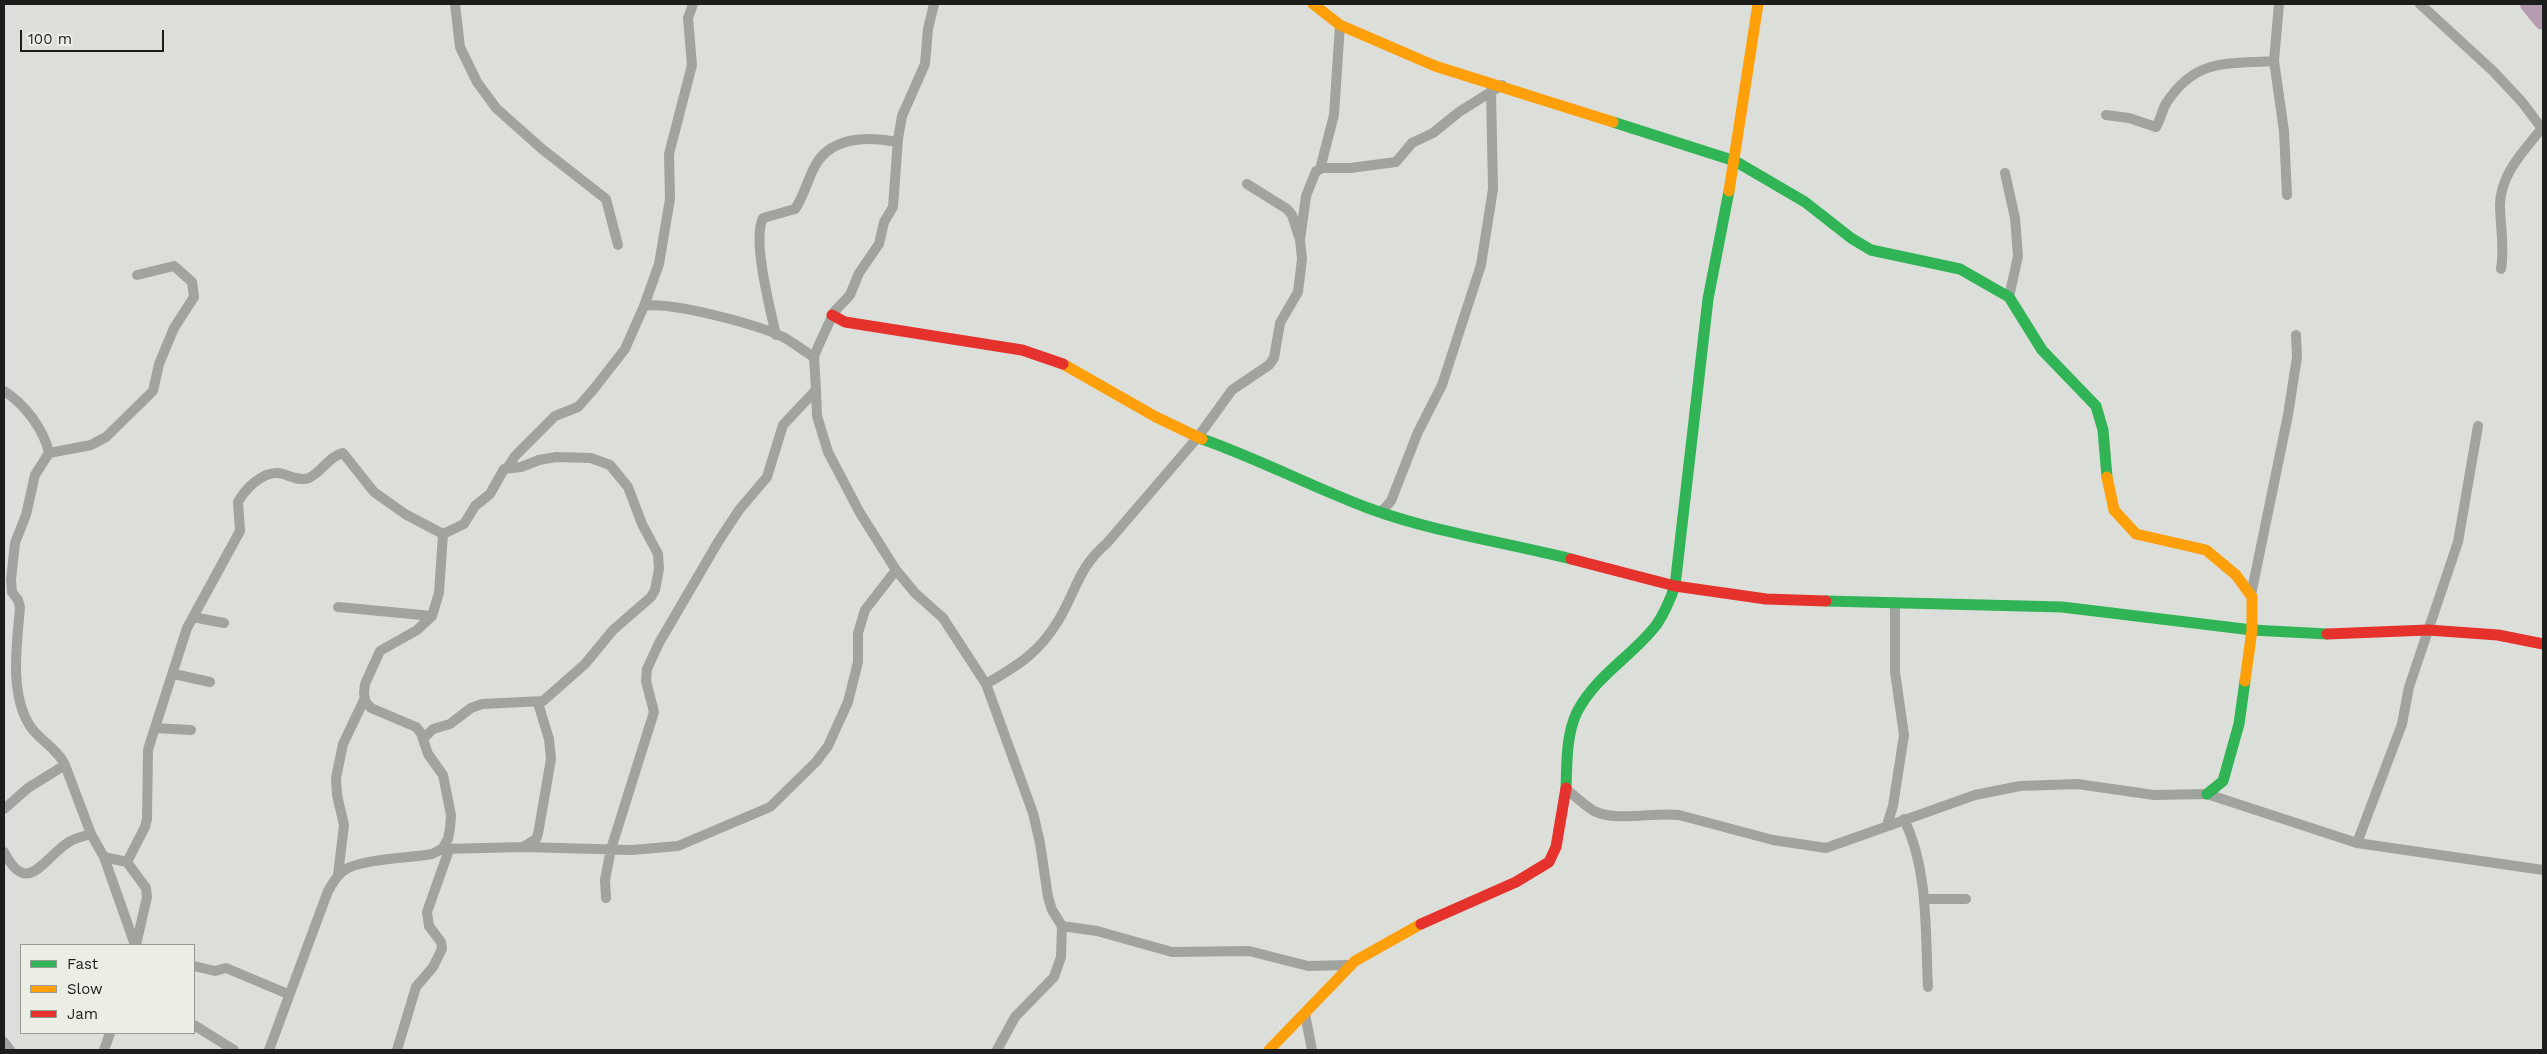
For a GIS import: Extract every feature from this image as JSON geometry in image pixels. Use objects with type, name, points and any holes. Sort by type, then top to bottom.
[{"type":"street","points":[[455,4],[460,47],[477,82],[496,108],[542,149],[606,199],[618,245]]},
{"type":"street","points":[[443,534],[464,524],[475,506],[490,494],[501,471],[508,467],[515,456],[555,416],[578,407],[625,349],[644,306],[658,264],[670,199],[669,154],[692,65],[688,18],[693,4]]},
{"type":"street","points":[[934,4],[928,29],[925,64],[903,112],[897,142],[893,207],[884,222],[879,244],[859,274],[850,295],[832,315],[814,357],[817,416],[828,452],[860,513],[896,570],[915,593],[943,618],[986,684],[1022,779],[1040,843],[1048,897],[1052,910],[1062,926],[1061,957],[1054,977],[1015,1017],[997,1050]]},
{"type":"street","points":[[1312,4],[1340,25],[1435,66],[1502,85],[1735,161],[1805,202],[1851,238],[1871,250],[1960,269],[2010,297],[2042,350],[2096,406],[2103,430],[2108,490],[2114,510],[2136,534],[2206,550],[2236,575],[2250,595]]},
{"type":"street","points":[[1269,1050],[1305,1014],[1349,965],[1421,924],[1516,882],[1549,862],[1556,847],[1566,789],[1567,750],[1577,713],[1599,680],[1656,625],[1669,604],[1675,586],[1708,299],[1735,161],[1758,4]]},
{"type":"street","points":[[2279,4],[2274,61],[2284,131],[2287,195]]},
{"type":"street","points":[[2420,4],[2493,71],[2543,129],[2514,163],[2503,187],[2500,203],[2503,246],[2501,269]]},
{"type":"street","points":[[1300,240],[1306,196],[1316,171],[1320,169],[1334,116],[1340,25]]},
{"type":"street","points":[[2106,114],[2129,118],[2156,127],[2169,98],[2198,70],[2223,64],[2274,61]]},
{"type":"street","points":[[1316,171],[1323,168],[1350,168],[1396,162],[1412,143],[1433,133],[1502,85]]},
{"type":"street","points":[[1382,511],[1391,500],[1418,432],[1442,385],[1481,265],[1493,189],[1491,91]]},
{"type":"street","points":[[776,335],[763,276],[759,225],[763,218],[795,208],[814,168],[821,158],[832,149],[858,138],[873,137],[897,142]]},
{"type":"street","points":[[2005,173],[2015,218],[2018,256],[2010,297]]},
{"type":"street","points":[[986,684],[1030,657],[1041,645],[1058,621],[1082,570],[1092,557],[1107,544],[1198,438],[1232,390],[1269,365],[1274,358],[1280,323],[1298,292],[1302,259],[1300,240],[1292,215],[1247,184]]},
{"type":"street","points":[[136,944],[104,857],[91,834],[65,766],[60,756],[30,726],[18,695],[16,661],[20,608],[18,600],[12,592],[8,561],[26,515],[35,475],[49,454],[91,445],[106,436],[153,391],[159,364],[174,328],[193,301],[195,292],[192,282],[174,266],[137,275]]},
{"type":"street","points":[[644,306],[673,307],[758,328],[776,335],[814,357]]},
{"type":"street","points":[[832,315],[845,322],[919,332],[1022,350],[1047,358],[1066,365],[1156,417],[1198,438],[1245,454],[1314,485],[1382,511],[1449,532],[1520,546],[1675,586],[1766,599],[1895,604],[2062,607],[2252,630],[2341,635],[2428,630],[2498,635],[2543,644]]},
{"type":"street","points":[[2207,794],[2218,786],[2226,773],[2239,724],[2252,630],[2250,595],[2288,415],[2297,357],[2296,335]]},
{"type":"street","points":[[606,898],[605,880],[611,849],[654,712],[646,681],[647,669],[659,644],[718,542],[739,510],[767,477],[783,425],[816,390]]},
{"type":"street","points":[[4,391],[25,410],[36,424],[47,444],[49,454]]},
{"type":"street","points":[[2357,843],[2402,724],[2409,687],[2458,542],[2478,426]]},
{"type":"street","points":[[127,862],[145,828],[147,819],[148,750],[174,674],[187,628],[240,531],[238,502],[242,494],[264,476],[271,474],[307,478],[316,474],[338,454],[344,453],[374,492],[405,514],[443,534]]},
{"type":"street","points":[[423,739],[433,729],[450,724],[471,708],[482,704],[506,702],[538,703],[553,693],[585,664],[613,630],[651,597],[656,582],[658,554],[642,524],[628,487],[610,465],[591,458],[570,456],[538,460],[521,467],[508,467]]},
{"type":"street","points":[[338,875],[344,825],[337,795],[336,778],[343,744],[365,698],[365,684],[380,651],[418,630],[432,616],[439,593],[443,534]]},
{"type":"street","points":[[4,540],[15,543]]},
{"type":"street","points":[[269,1050],[288,994],[328,891],[338,875],[348,868],[360,864],[413,857],[445,849],[523,847],[611,849],[678,846],[757,814],[781,798],[816,762],[828,746],[845,712],[858,662],[860,622],[865,610],[896,570]]},
{"type":"street","points":[[1887,825],[1893,806],[1904,743],[1895,672],[1895,604]]},
{"type":"street","points":[[338,608],[432,616]]},
{"type":"street","points":[[193,616],[224,622]]},
{"type":"street","points":[[174,674],[210,682]]},
{"type":"street","points":[[365,698],[371,708],[413,724],[423,739],[428,754],[446,784],[451,815],[448,839],[427,912],[429,926],[441,942],[442,949],[433,967],[416,987],[396,1050]]},
{"type":"street","points":[[523,847],[536,838],[538,834],[551,765],[549,738],[538,703]]},
{"type":"street","points":[[155,728],[191,730]]},
{"type":"street","points":[[4,809],[28,788],[65,766]]},
{"type":"street","points":[[1566,789],[1594,810],[1608,815],[1679,815],[1773,840],[1826,848],[1975,795],[2020,786],[2077,784],[2154,795],[2207,794],[2357,843],[2543,870]]},
{"type":"street","points":[[1904,819],[1915,844],[1924,899],[1928,987]]},
{"type":"street","points":[[4,852],[11,866],[17,872],[23,874],[40,867],[70,841],[91,834]]},
{"type":"street","points":[[104,857],[127,862],[144,884],[147,897],[136,944]]},
{"type":"street","points":[[1924,899],[1966,899]]},
{"type":"street","points":[[1062,926],[1097,931],[1172,952],[1249,951],[1308,966],[1349,965]]},
{"type":"street","points":[[195,966],[215,971],[226,968],[288,994]]},
{"type":"street","points":[[1305,1014],[1312,1050]]},
{"type":"street","points":[[195,1026],[227,1049]]},
{"type":"street","points":[[104,1050],[110,1034]]},
{"type":"street","points":[[4,1042],[10,1050]]},
{"type":"waterway","points":[[2529,4],[2543,21]]},
{"type":"traffic: fast","points":[[1613,122],[1735,161],[1805,202],[1851,238],[1871,250],[1960,269],[2009,297],[2042,350],[2096,406],[2103,430],[2107,477]]},
{"type":"traffic: fast","points":[[1566,788],[1569,740],[1577,712],[1595,687],[1657,624],[1675,586],[1708,299],[1729,191]]},
{"type":"traffic: fast","points":[[1202,439],[1368,508],[1418,524],[1571,559]]},
{"type":"traffic: fast","points":[[1826,601],[2062,607],[2252,630],[2327,634]]},
{"type":"traffic: fast","points":[[2207,794],[2223,781],[2239,724],[2245,681]]},
{"type":"traffic: slow","points":[[1313,4],[1340,25],[1435,66],[1613,122]]},
{"type":"traffic: slow","points":[[1729,191],[1758,4]]},
{"type":"traffic: slow","points":[[1063,364],[1156,417],[1202,439]]},
{"type":"traffic: slow","points":[[2107,477],[2114,510],[2136,534],[2206,550],[2236,575],[2252,597],[2252,630],[2245,681]]},
{"type":"traffic: slow","points":[[1269,1050],[1355,961],[1421,924]]},
{"type":"traffic: jam","points":[[832,315],[845,322],[1022,350],[1063,364]]},
{"type":"traffic: jam","points":[[1571,559],[1675,586],[1766,599],[1826,601]]},
{"type":"traffic: jam","points":[[2327,634],[2428,630],[2498,635],[2543,644]]},
{"type":"traffic: jam","points":[[1421,924],[1516,882],[1549,862],[1556,847],[1566,788]]}]
